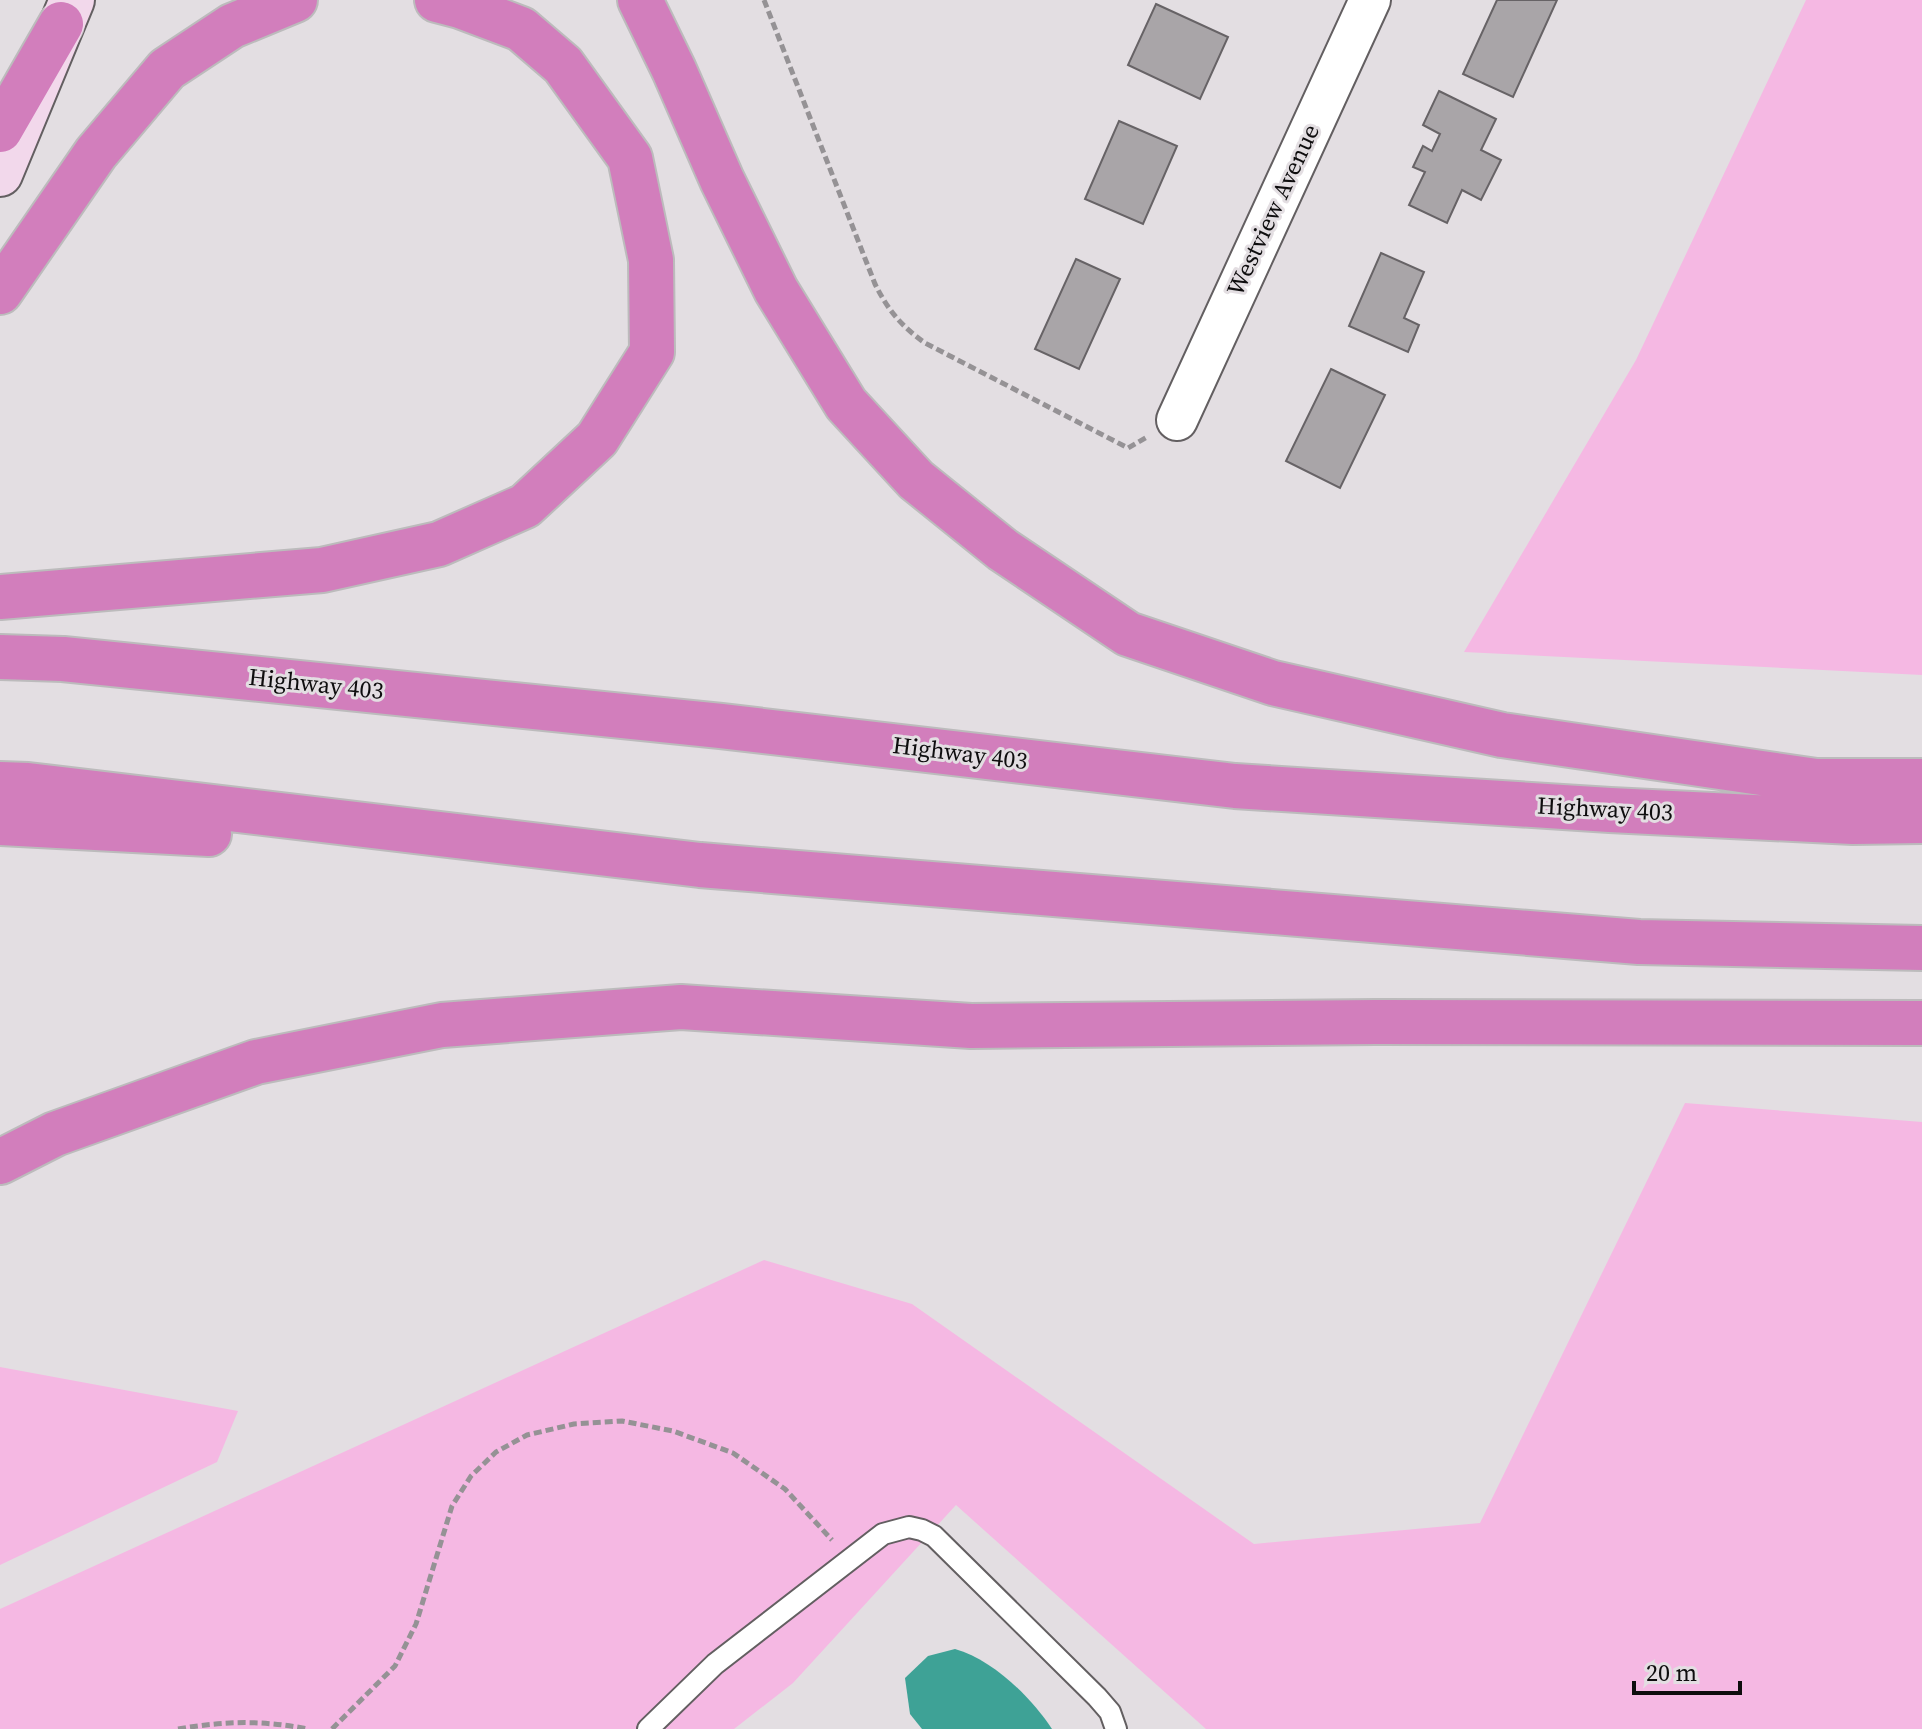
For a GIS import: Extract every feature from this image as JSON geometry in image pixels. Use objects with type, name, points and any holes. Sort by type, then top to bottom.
[{"type":"highway","points":[[0,292],[96,153],[167,69],[232,26],[295,0]]},
{"type":"highway","points":[[0,597],[322,570],[439,544],[525,506],[597,439],[652,352],[651,260],[630,158],[563,65],[521,29],[437,0]]},
{"type":"highway","points":[[640,0],[776,290],[846,404],[916,480],[1003,550],[1128,634],[1273,683],[1502,735],[1816,781],[1922,781]]},
{"type":"highway","points":[[0,130],[67,12]]},
{"type":"highway","name":"Highway 403","points":[[0,657],[63,659],[721,726],[1235,786],[1610,810],[1853,822],[1922,821]]},
{"type":"highway","points":[[0,784],[700,865]]},
{"type":"highway","points":[[0,823],[700,865],[1639,942],[1922,948]]},
{"type":"highway","points":[[0,1162],[55,1134],[256,1062],[442,1025],[681,1007],[971,1026],[1376,1022],[1922,1023]]},
{"type":"main road","points":[[0,174],[67,12]]},
{"type":"street","name":"Westview Avenue","points":[[1177,420],[1370,0]]},
{"type":"lane","points":[[648,1729],[715,1664],[848,1560],[883,1534],[909,1527],[934,1536],[1097,1697],[1110,1712],[1116,1729]]},
{"type":"path","points":[[764,0],[875,284],[886,308],[903,328],[925,343],[1128,448],[1177,420]]},
{"type":"path","points":[[332,1729],[395,1666],[416,1624],[452,1506],[471,1476],[496,1452],[527,1435],[574,1424],[622,1421],[673,1431],[733,1453],[785,1489],[848,1560]]},
{"type":"path","points":[[178,1729],[206,1724],[268,1722],[308,1729]]},
{"type":"shaded area","points":[[1806,0],[1922,0],[1922,675],[1464,652],[1636,360]]},
{"type":"shaded area","points":[[1685,1103],[1922,1122],[1922,1729],[1206,1729],[956,1505],[793,1683],[734,1729],[0,1729],[0,1609],[764,1260],[912,1304],[1254,1544],[1480,1523]]},
{"type":"shaded area","points":[[0,1367],[238,1411],[217,1462],[0,1565]]},
{"type":"shaded area","points":[[955,1649],[997,1670],[1033,1704],[1052,1729],[922,1729],[910,1714],[905,1678],[928,1656]]},
{"type":"building","points":[[1497,0],[1557,0],[1513,97],[1463,74]]},
{"type":"building","points":[[1156,4],[1228,37],[1200,99],[1128,65]]},
{"type":"building","points":[[1439,91],[1496,119],[1481,150],[1501,160],[1481,200],[1462,190],[1447,223],[1409,205],[1425,172],[1413,167],[1423,146],[1432,151],[1440,134],[1423,125]]},
{"type":"building","points":[[1119,121],[1177,146],[1143,224],[1085,199]]},
{"type":"building","points":[[1381,253],[1424,272],[1404,318],[1419,325],[1408,352],[1349,326]]},
{"type":"building","points":[[1076,259],[1120,279],[1079,369],[1035,349]]},
{"type":"building","points":[[1331,369],[1385,395],[1340,488],[1286,461]]}]
